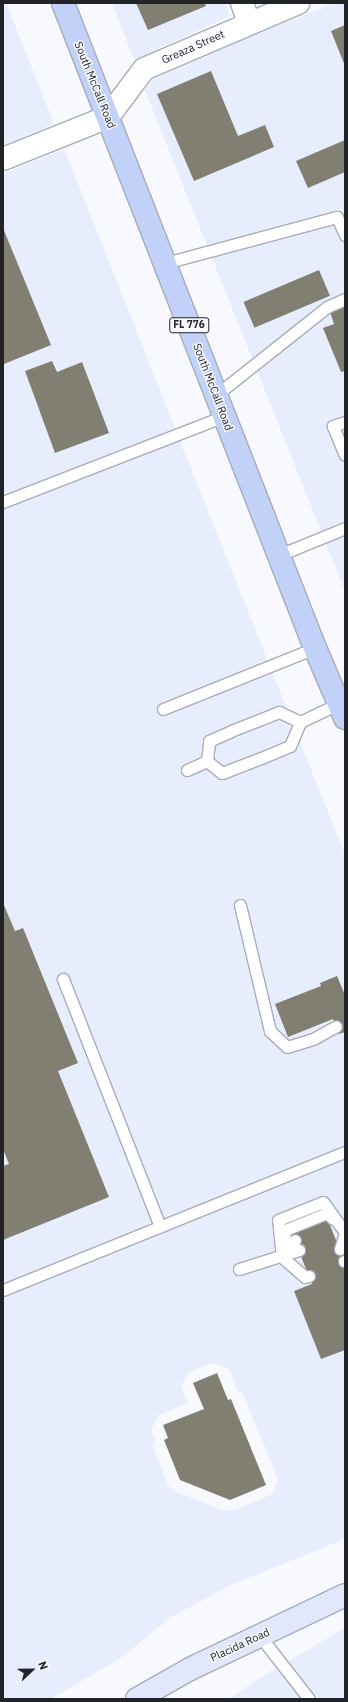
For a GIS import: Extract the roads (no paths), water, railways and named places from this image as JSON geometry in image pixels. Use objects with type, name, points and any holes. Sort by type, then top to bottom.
[{"type":"main road","name":"South McCall Road","points":[[62,3],[315,648],[342,707],[345,734]]},
{"type":"main road","name":"Placida Road","points":[[137,1699],[190,1668],[345,1595]]},
{"type":"street","name":"Greaza Street","points":[[108,117],[144,69],[245,13],[298,3]]},
{"type":"street","points":[[3,159],[108,117]]},
{"type":"lane","points":[[165,263],[337,217],[345,235]]},
{"type":"lane","points":[[216,395],[327,307],[345,299]]},
{"type":"lane","points":[[3,502],[225,416]]},
{"type":"lane","points":[[345,422],[333,426],[345,456]]},
{"type":"lane","points":[[279,555],[345,528]]},
{"type":"lane","points":[[163,709],[315,648]]},
{"type":"lane","points":[[206,761],[209,740],[279,712],[300,722],[342,707]]},
{"type":"lane","points":[[206,761],[222,773],[266,756],[290,746],[300,722]]},
{"type":"lane","points":[[187,770],[206,761]]},
{"type":"lane","points":[[240,905],[270,1031],[287,1047],[313,1039],[336,1026]]},
{"type":"lane","points":[[63,979],[160,1227]]},
{"type":"lane","points":[[3,1290],[345,1152]]},
{"type":"lane","points":[[309,1276],[305,1277],[282,1257],[278,1220],[323,1202],[343,1233],[340,1249]]},
{"type":"lane","points":[[331,1226],[333,1225],[343,1233]]},
{"type":"lane","points":[[239,1269],[282,1257],[297,1245]]},
{"type":"lane","points":[[282,1257],[300,1265],[304,1264]]},
{"type":"lane","points":[[260,1636],[309,1699]]}]
